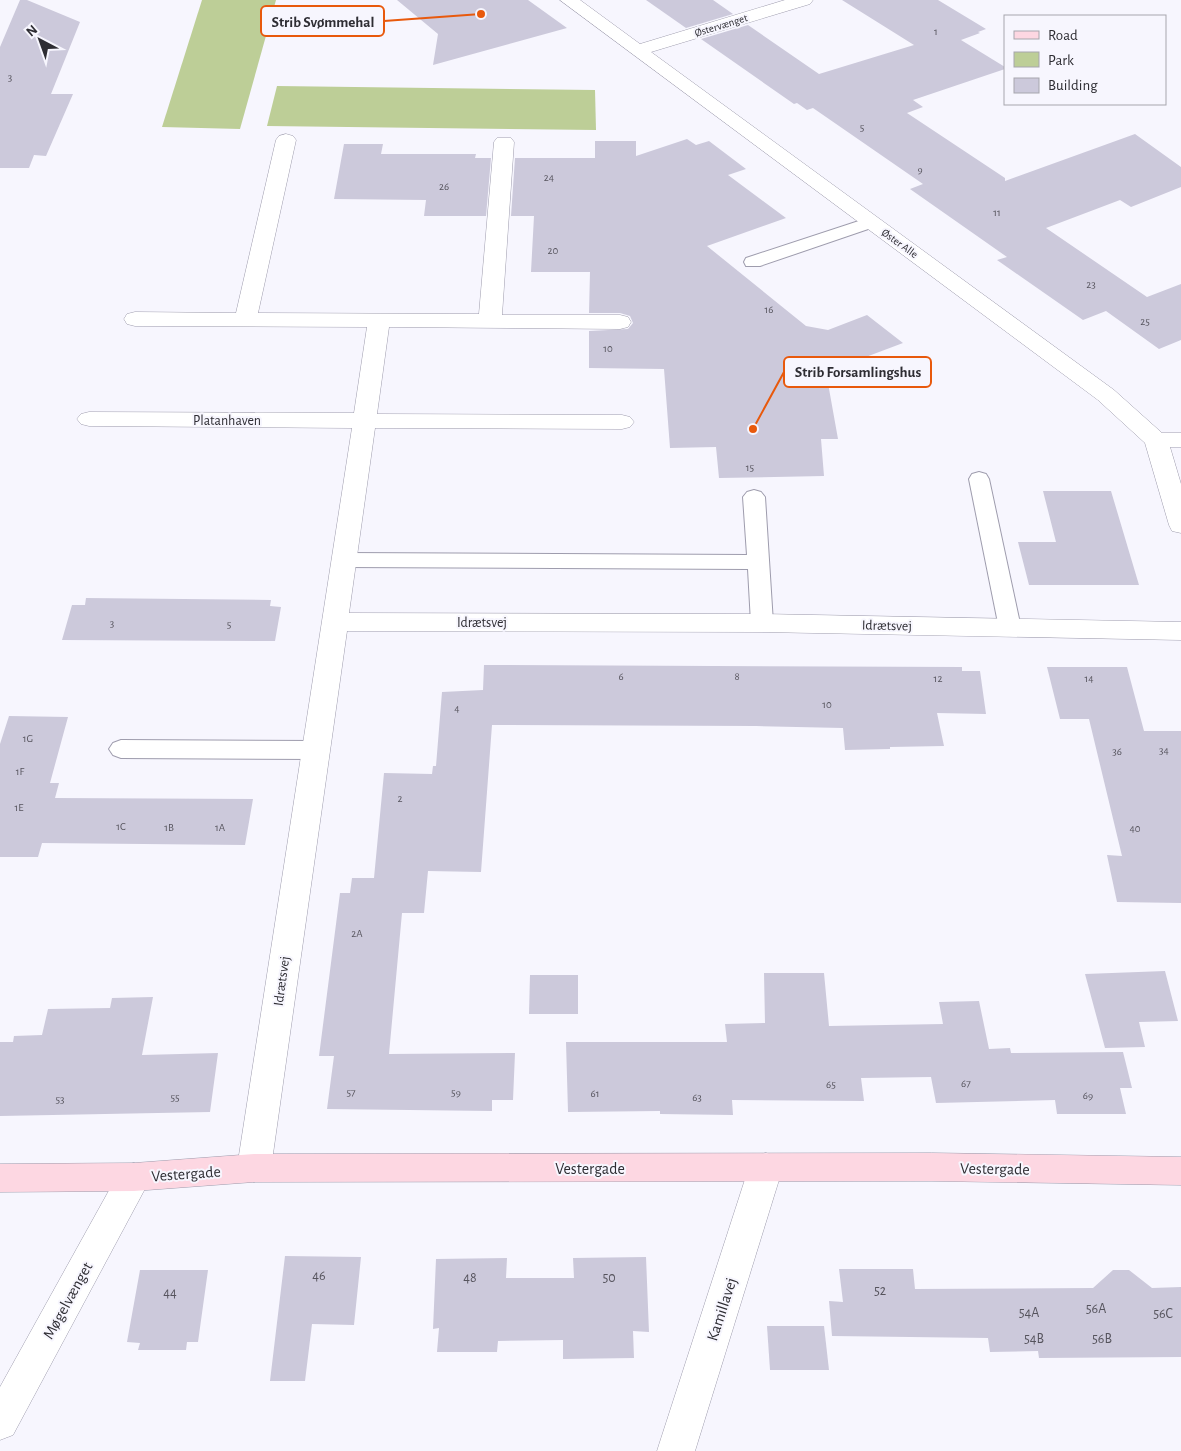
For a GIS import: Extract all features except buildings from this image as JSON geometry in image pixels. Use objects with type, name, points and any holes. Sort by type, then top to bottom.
[{"type":"street","name":"Øster Alle","points":[[569,0],[1106,395],[1156,440]]},
{"type":"street","name":"Østervænget","points":[[638,50],[804,0]]},
{"type":"street","points":[[245,320],[286,140]]},
{"type":"street","points":[[490,321],[504,142]]},
{"type":"street","points":[[135,319],[620,322]]},
{"type":"street","points":[[335,622],[379,320]]},
{"type":"street","name":"Platanhaven","points":[[89,419],[622,422]]},
{"type":"street","points":[[1181,440],[1156,440],[1181,525]]},
{"type":"street","name":"Idrætsvej","points":[[254,1168],[335,622],[762,623],[1181,631]]},
{"type":"street","name":"Kamillavej","points":[[676,1451],[766,1167]]},
{"type":"street","name":"Vestergade","points":[[0,1178],[134,1177],[254,1168],[932,1167],[1181,1171]]},
{"type":"street","name":"Møgelvænget","points":[[0,1423],[134,1177]]},
{"type":"lane","points":[[753,262],[871,222]]},
{"type":"lane","points":[[979,479],[1010,628]]},
{"type":"lane","points":[[754,497],[762,623]]},
{"type":"lane","points":[[344,560],[758,562]]},
{"type":"lane","points":[[121,749],[316,750]]},
{"type":"green space","points":[[202,0],[276,0],[240,129],[162,127]]},
{"type":"green space","points":[[277,86],[595,90],[596,130],[267,126]]},
{"type":"place","name":"Strib Svømmehal","points":[[481,14]]},
{"type":"place","name":"Strib Forsamlingshus","points":[[753,429]]}]
